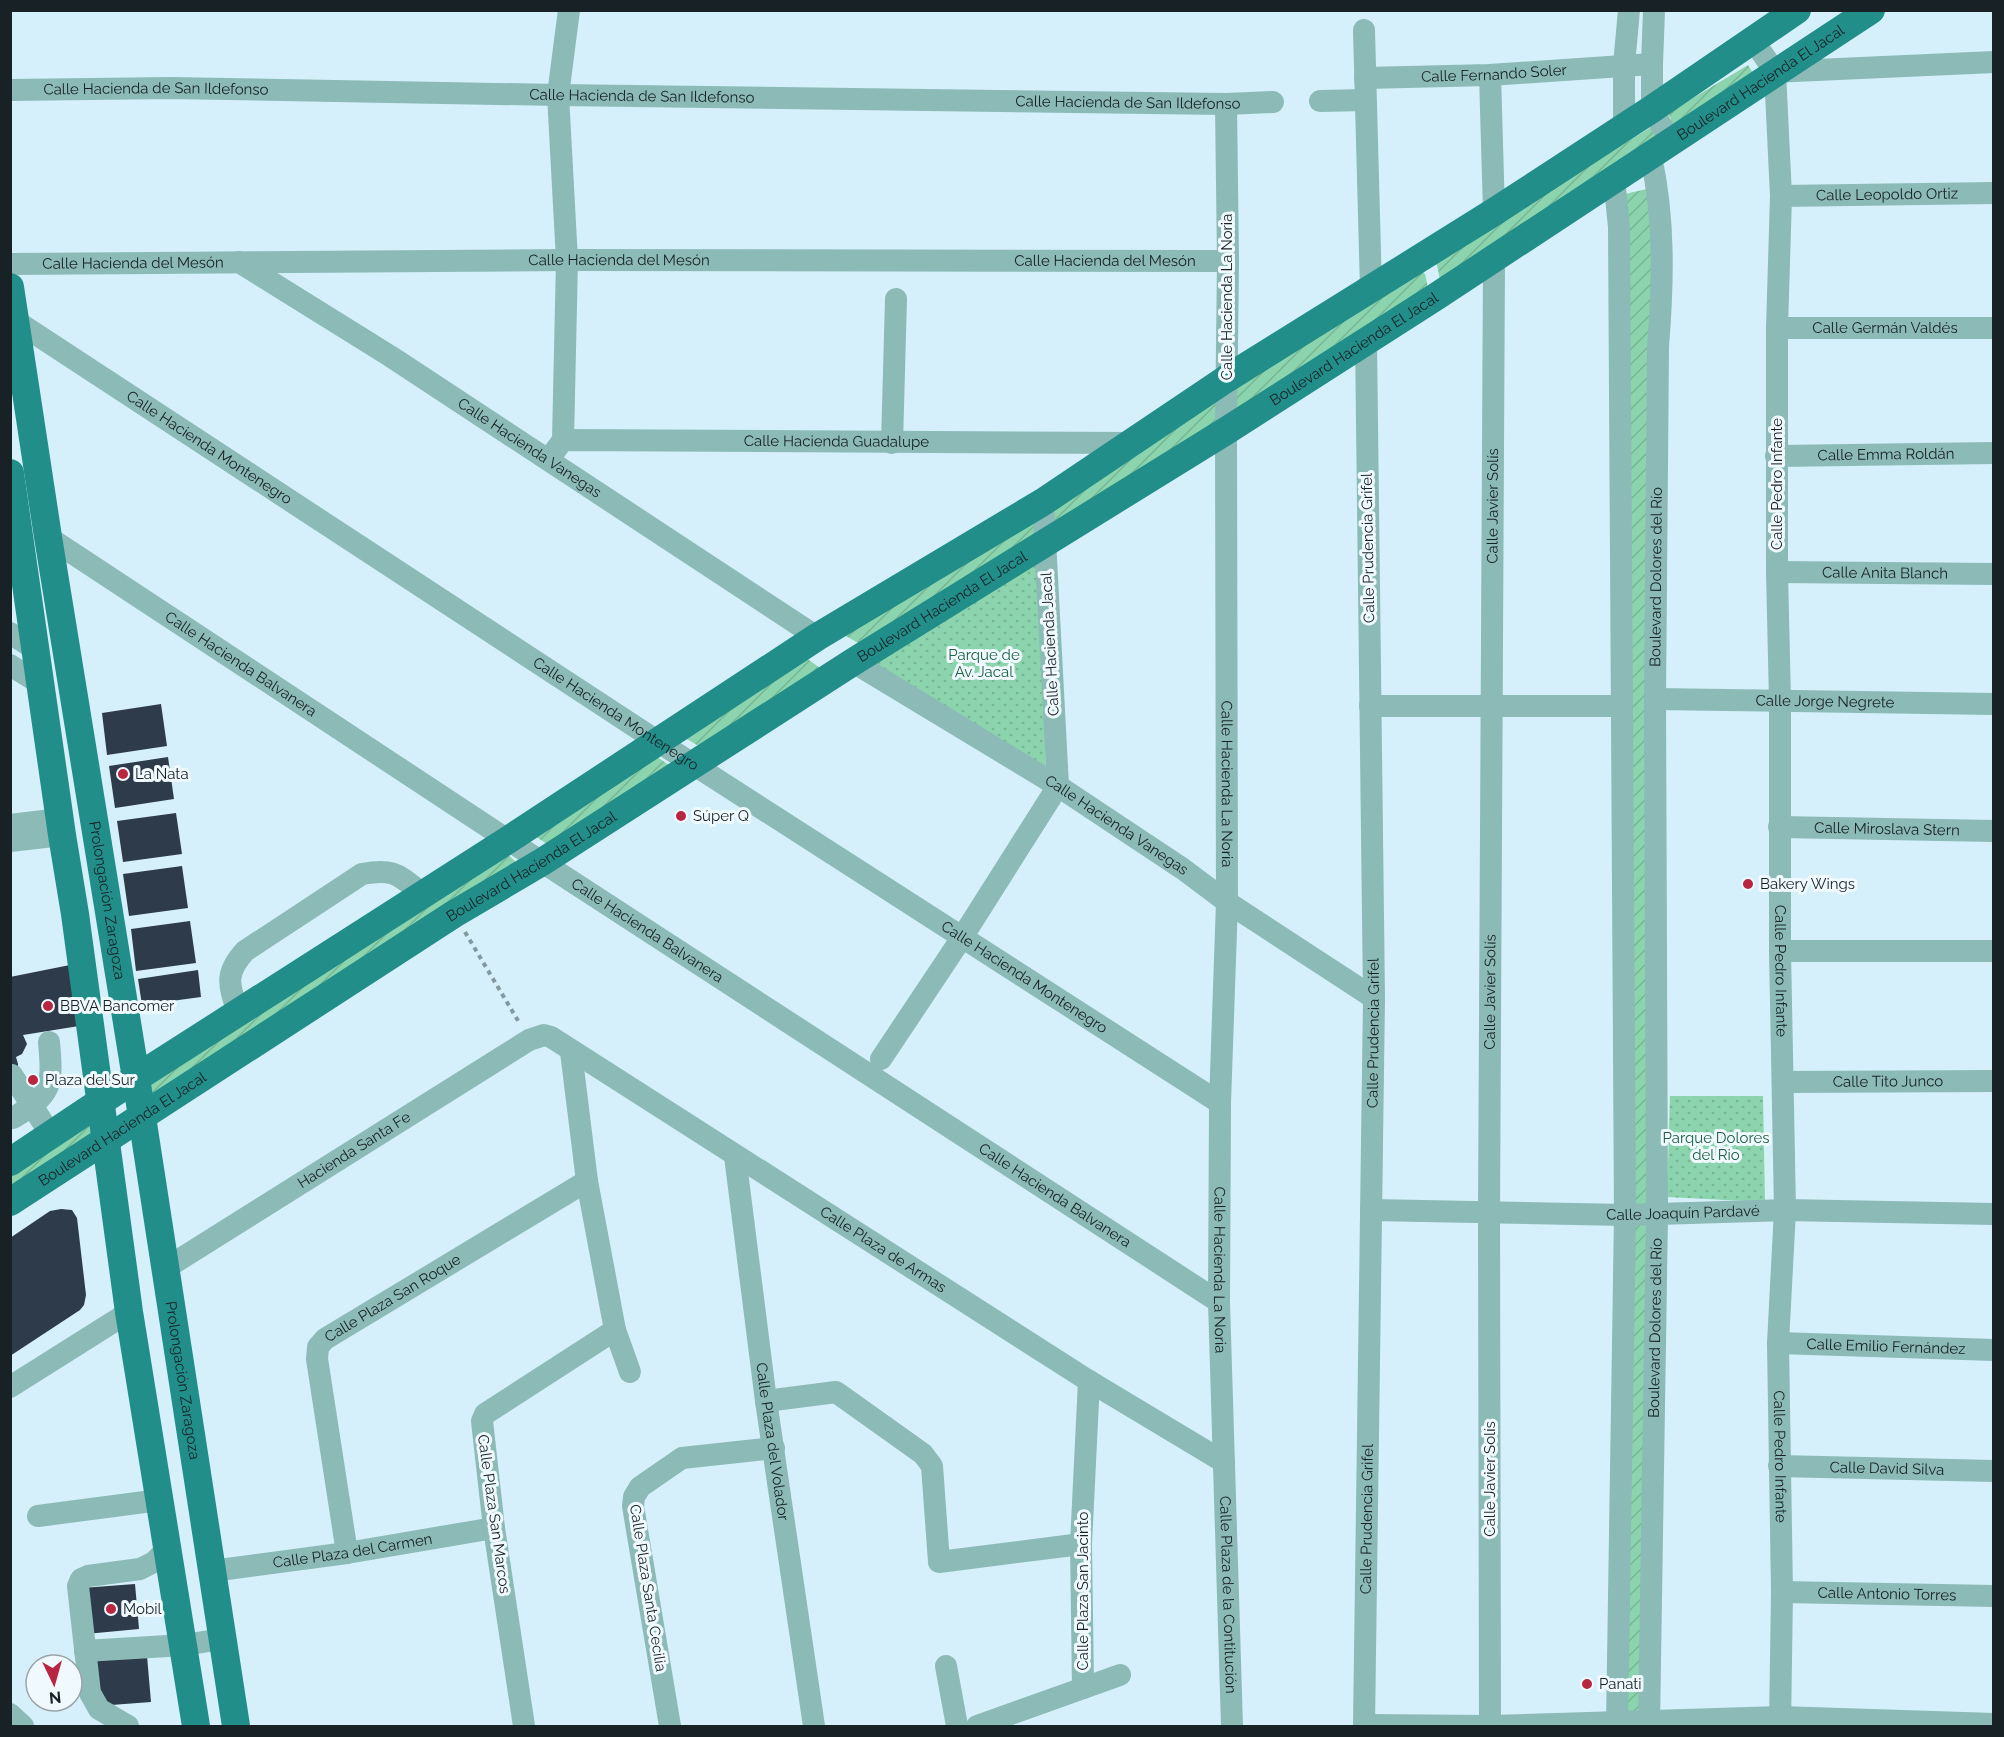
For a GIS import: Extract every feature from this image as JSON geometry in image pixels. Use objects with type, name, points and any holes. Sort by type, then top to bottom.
[{"type":"main road","points":[[10,1162],[817,637],[1043,502],[1226,379],[1494,212],[1624,128],[1797,10]]},
{"type":"main road","name":"Boulevard Hacienda El Jacal","points":[[10,1202],[454,914],[542,862],[853,662],[1226,431],[1437,296],[1871,10]]},
{"type":"main road","points":[[1419,260],[1437,296]]},
{"type":"main road","name":"Prolongación Zaragoza","points":[[10,287],[48,537],[142,1115],[236,1726]]},
{"type":"main road","points":[[10,473],[75,914],[129,1311],[196,1726]]},
{"type":"street","points":[[549,459],[563,440],[567,260],[558,95],[569,10]]},
{"type":"street","points":[[1624,128],[1624,65],[1629,10]]},
{"type":"street","points":[[1652,109],[1654,10]]},
{"type":"street","points":[[1364,30],[1371,289]]},
{"type":"street","points":[[1753,40],[1775,72],[1994,62]]},
{"type":"street","name":"Calle Fernando Soler","points":[[1365,89],[1490,75],[1652,64]]},
{"type":"street","name":"Calle Pedro Infante","points":[[1775,72],[1781,196],[1776,456],[1780,701],[1780,951],[1785,1209],[1778,1343],[1782,1593],[1780,1722]]},
{"type":"street","points":[[1490,75],[1494,212]]},
{"type":"street","name":"Calle Hacienda de San Ildefonso","points":[[10,90],[171,88],[1226,104],[1273,102]]},
{"type":"street","points":[[1320,101],[1365,89]]},
{"type":"street","name":"Calle Hacienda La Noria","points":[[1224,1462],[1219,1302],[1220,1103],[1227,902],[1226,379],[1228,261],[1226,104]]},
{"type":"street","name":"Boulevard Dolores del Río","points":[[1649,1724],[1657,1215],[1654,699],[1658,347],[1662,294],[1662,252],[1657,186],[1661,150],[1652,109]]},
{"type":"street","points":[[1614,178],[1619,227],[1625,1215],[1617,1724]]},
{"type":"street","name":"Calle Leopoldo Ortiz","points":[[1781,196],[1994,193]]},
{"type":"street","name":"Calle Javier Solís","points":[[1490,1726],[1489,1212],[1494,259]]},
{"type":"street","name":"Calle Hacienda del Mesón","points":[[10,264],[567,260],[1228,261]]},
{"type":"street","name":"Calle Hacienda Vanegas","points":[[239,262],[549,459],[817,637]]},
{"type":"street","points":[[892,443],[896,299]]},
{"type":"street","name":"Calle Hacienda Montenegro","points":[[16,321],[657,741],[1220,1103]]},
{"type":"street","name":"Calle Germán Valdés","points":[[1777,328],[1994,328]]},
{"type":"street","name":"Calle Prudencia Grifel","points":[[1364,1726],[1374,998],[1366,340]]},
{"type":"street","points":[[1620,350],[1658,347]]},
{"type":"street","name":"Calle Hacienda Guadalupe","points":[[563,440],[1133,443]]},
{"type":"street","name":"Calle Emma Roldán","points":[[1776,456],[1994,453]]},
{"type":"street","name":"Calle Hacienda Jacal","points":[[1043,502],[1058,786]]},
{"type":"street","name":"Calle Hacienda Balvanera","points":[[48,537],[508,840],[1219,1302]]},
{"type":"street","name":"Calle Anita Blanch","points":[[1777,572],[1994,574]]},
{"type":"street","points":[[10,633],[36,650]]},
{"type":"street","name":"Calle Hacienda Vanegas","points":[[853,662],[1058,786],[1183,869],[1227,902],[1374,998]]},
{"type":"street","points":[[10,665],[42,685]]},
{"type":"street","name":"Calle Jorge Negrete","points":[[1654,699],[1994,704]]},
{"type":"street","points":[[1370,706],[1622,706]]},
{"type":"street","points":[[881,1059],[963,936],[1058,786]]},
{"type":"street","points":[[1623,806],[1656,808]]},
{"type":"street","points":[[10,825],[61,827]]},
{"type":"street","points":[[10,841],[61,827]]},
{"type":"street","name":"Calle Miroslava Stern","points":[[1779,827],[1994,831]]},
{"type":"street","points":[[238,1013],[231,992],[230,978],[233,964],[245,951],[362,874],[381,871],[397,874],[423,894]]},
{"type":"street","points":[[1780,951],[1994,951]]},
{"type":"street","name":"Calle Plaza de Armas","points":[[537,1037],[551,1037],[571,1052],[1089,1381],[1224,1462]]},
{"type":"street","name":"Hacienda Santa Fe","points":[[166,1268],[537,1037]]},
{"type":"street","points":[[13,1118],[44,1097],[52,1072],[49,1042]]},
{"type":"street","points":[[571,1052],[587,1181],[615,1330],[630,1372]]},
{"type":"street","points":[[12,1075],[51,1135]]},
{"type":"street","name":"Calle Tito Junco","points":[[1783,1082],[1994,1081]]},
{"type":"street","points":[[1624,1085],[1657,1086]]},
{"type":"street","name":"Calle Plaza del Volador","points":[[735,1156],[766,1401],[814,1726]]},
{"type":"street","name":"Calle Plaza San Roque","points":[[347,1553],[317,1359],[318,1347],[325,1339],[587,1181]]},
{"type":"street","name":"Calle Joaquín Pardavé","points":[[1371,1210],[1657,1215],[1785,1209],[1994,1214]]},
{"type":"street","points":[[10,1387],[129,1311]]},
{"type":"street","name":"Calle Plaza San Marcos","points":[[524,1726],[494,1528],[482,1421],[485,1414],[615,1330]]},
{"type":"street","name":"Calle Emilio Fernández","points":[[1778,1343],[1994,1350]]},
{"type":"street","name":"Calle Plaza San Jacinto","points":[[977,1726],[1083,1688],[1081,1544],[1089,1381]]},
{"type":"street","points":[[766,1401],[836,1392],[924,1454],[932,1466],[939,1562],[1081,1544]]},
{"type":"street","name":"Boulevard Dolores del Río","points":[[1621,1426],[1654,1428]]},
{"type":"street","name":"Calle Plaza Santa Cecilia","points":[[670,1726],[633,1506],[634,1497],[640,1488],[682,1458],[774,1448]]},
{"type":"street","name":"Calle Plaza de la Contitución","points":[[1224,1462],[1232,1726]]},
{"type":"street","name":"Calle David Silva","points":[[1779,1467],[1994,1471]]},
{"type":"street","points":[[38,1516],[160,1500]]},
{"type":"street","name":"Calle Plaza del Carmen","points":[[212,1571],[347,1553],[494,1528]]},
{"type":"street","points":[[129,1726],[109,1716],[94,1702],[90,1693],[78,1592],[81,1579],[140,1569],[154,1563],[168,1548]]},
{"type":"street","name":"Calle Antonio Torres","points":[[1782,1593],[1994,1596]]},
{"type":"street","points":[[85,1651],[184,1645],[222,1639]]},
{"type":"street","points":[[946,1666],[957,1726]]},
{"type":"street","points":[[1083,1688],[1120,1675]]},
{"type":"street","points":[[10,1714],[23,1726]]},
{"type":"street","points":[[1364,1726],[1780,1722],[1994,1724]]},
{"type":"path","points":[[454,914],[537,1037]]},
{"type":"green space","points":[[1748,65],[1755,76],[1669,134],[1671,119],[1668,113]]},
{"type":"green space","points":[[1656,124],[1654,145],[1440,280],[1437,265],[1433,263]]},
{"type":"green space","points":[[1651,188],[1651,1207],[1632,1207],[1625,194]]},
{"type":"green space","points":[[1421,270],[1425,274],[1428,288],[1232,412],[1236,388]]},
{"type":"green space","points":[[1226,384],[1224,423],[860,644],[837,631]]},
{"type":"green space","name":"Parque de Av. Jacal","points":[[1042,552],[1046,773],[873,664]]},
{"type":"green space","points":[[802,655],[820,668],[702,748],[680,735]]},
{"type":"green space","points":[[652,753],[670,766],[549,845],[528,832]]},
{"type":"green space","points":[[503,850],[518,864],[152,1100],[148,1077]]},
{"type":"green space","name":"Parque Dolores del Rio","points":[[1670,1096],[1763,1096],[1765,1202],[1667,1197]]},
{"type":"green space","points":[[97,1113],[101,1135],[11,1194],[11,1170]]},
{"type":"green space","points":[[1650,1221],[1643,1716],[1622,1717],[1632,1222]]},
{"type":"building","points":[[161,704],[167,746],[107,755],[102,713]]},
{"type":"building","points":[[168,757],[174,799],[115,808],[109,766]]},
{"type":"building","points":[[176,813],[182,854],[123,862],[117,821]]},
{"type":"building","points":[[182,866],[188,908],[129,916],[123,874]]},
{"type":"building","points":[[190,921],[196,963],[136,971],[131,929]]},
{"type":"building","points":[[70,965],[79,1026],[23,1035],[27,1044],[22,1054],[16,1057],[18,1072],[10,1076],[10,977]]},
{"type":"building","points":[[198,970],[201,997],[142,1005],[138,979]]},
{"type":"building","points":[[72,1210],[77,1218],[86,1295],[84,1305],[80,1310],[10,1356],[10,1238],[50,1211]]},
{"type":"building","name":"Mobil","points":[[135,1584],[139,1629],[86,1634],[82,1588]]},
{"type":"building","name":"Mobil","points":[[147,1656],[151,1702],[98,1706],[94,1660]]},
{"type":"place","name":"La Nata","points":[[123,774]]},
{"type":"place","name":"Súper Q","points":[[681,816]]},
{"type":"place","name":"Bakery Wings","points":[[1748,884]]},
{"type":"place","name":"BBVA Bancomer","points":[[48,1006]]},
{"type":"place","name":"Plaza del Sur","points":[[33,1080]]},
{"type":"place","name":"Mobil","points":[[111,1609]]},
{"type":"place","name":"Panati","points":[[1587,1684]]}]
